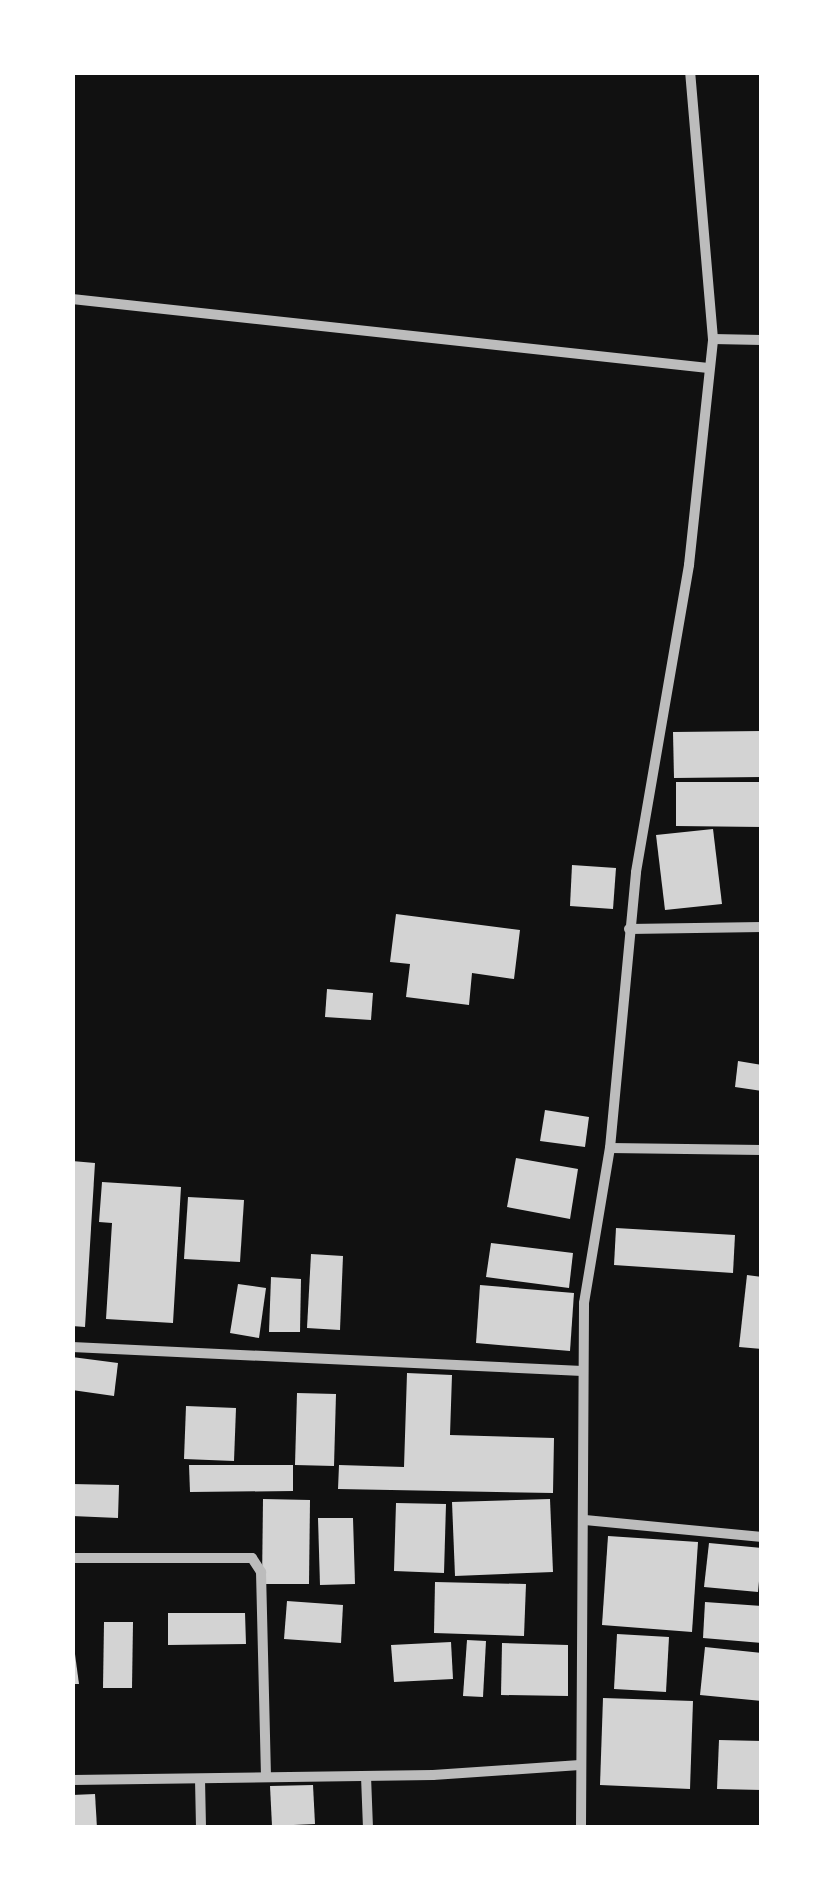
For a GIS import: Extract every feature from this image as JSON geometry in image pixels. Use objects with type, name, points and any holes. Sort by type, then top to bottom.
[{"type":"street","points":[[581,1828],[584,1303],[610,1148],[629,929],[689,564],[714,338],[690,72]]},
{"type":"street","points":[[72,299],[708,368]]},
{"type":"street","points":[[714,338],[762,340]]},
{"type":"street","points":[[629,929],[762,927]]},
{"type":"street","points":[[610,1148],[762,1150]]},
{"type":"street","points":[[72,1347],[582,1371]]},
{"type":"street","points":[[585,1520],[762,1538]]},
{"type":"street","points":[[72,1558],[252,1558],[260,1572],[266,1773]]},
{"type":"street","points":[[72,1780],[200,1779],[266,1773],[366,1776],[580,1765]]},
{"type":"street","points":[[366,1776],[368,1828]]},
{"type":"street","points":[[200,1779],[201,1828]]},
{"type":"building","points":[[762,731],[762,777],[674,778],[673,732]]},
{"type":"building","points":[[676,782],[762,782],[762,827],[676,826]]},
{"type":"building","points":[[713,829],[722,904],[665,910],[656,835]]},
{"type":"building","points":[[572,865],[616,868],[613,909],[570,906]]},
{"type":"building","points":[[396,914],[520,930],[514,979],[472,973],[469,1005],[406,997],[410,964],[390,962]]},
{"type":"building","points":[[327,989],[373,993],[371,1020],[325,1017]]},
{"type":"building","points":[[738,1061],[762,1065],[762,1091],[735,1087]]},
{"type":"building","points":[[545,1110],[589,1117],[585,1147],[540,1141]]},
{"type":"building","points":[[516,1158],[578,1169],[570,1219],[507,1207]]},
{"type":"building","points":[[72,1161],[95,1163],[85,1327],[72,1326]]},
{"type":"building","points":[[102,1182],[181,1187],[173,1323],[106,1319],[112,1223],[99,1222]]},
{"type":"building","points":[[188,1197],[244,1200],[240,1262],[184,1259]]},
{"type":"building","points":[[616,1228],[735,1235],[733,1273],[614,1265]]},
{"type":"building","points":[[491,1243],[573,1253],[569,1288],[486,1277]]},
{"type":"building","points":[[311,1254],[343,1256],[340,1330],[307,1328]]},
{"type":"building","points":[[747,1275],[762,1277],[762,1349],[739,1347]]},
{"type":"building","points":[[271,1277],[301,1279],[300,1332],[269,1332]]},
{"type":"building","points":[[238,1284],[266,1288],[259,1338],[230,1333]]},
{"type":"building","points":[[480,1285],[574,1293],[570,1351],[476,1343]]},
{"type":"building","points":[[72,1357],[118,1363],[114,1396],[72,1390]]},
{"type":"building","points":[[407,1373],[452,1375],[450,1435],[554,1438],[553,1493],[338,1489],[339,1465],[404,1467]]},
{"type":"building","points":[[297,1393],[336,1394],[334,1466],[295,1465]]},
{"type":"building","points":[[186,1406],[236,1408],[234,1461],[184,1459]]},
{"type":"building","points":[[189,1465],[293,1465],[293,1491],[190,1492]]},
{"type":"building","points":[[72,1484],[119,1485],[118,1518],[72,1516]]},
{"type":"building","points":[[263,1499],[310,1500],[309,1584],[262,1584]]},
{"type":"building","points":[[550,1499],[553,1572],[455,1576],[452,1502]]},
{"type":"building","points":[[396,1503],[446,1504],[444,1573],[394,1571]]},
{"type":"building","points":[[318,1518],[353,1518],[355,1584],[320,1585]]},
{"type":"building","points":[[608,1536],[698,1542],[692,1632],[602,1625]]},
{"type":"building","points":[[709,1543],[762,1548],[758,1592],[704,1587]]},
{"type":"building","points":[[435,1582],[526,1584],[524,1636],[434,1633]]},
{"type":"building","points":[[287,1601],[343,1605],[341,1643],[284,1639]]},
{"type":"building","points":[[705,1602],[762,1606],[762,1643],[703,1638]]},
{"type":"building","points":[[168,1613],[245,1613],[246,1644],[168,1645]]},
{"type":"building","points":[[104,1622],[133,1622],[132,1688],[103,1688]]},
{"type":"building","points":[[72,1632],[79,1684],[72,1684]]},
{"type":"building","points":[[617,1634],[669,1637],[666,1692],[614,1689]]},
{"type":"building","points":[[467,1640],[486,1641],[483,1697],[463,1696]]},
{"type":"building","points":[[451,1642],[453,1679],[394,1682],[391,1645]]},
{"type":"building","points":[[502,1643],[568,1645],[568,1696],[501,1695]]},
{"type":"building","points":[[705,1647],[762,1653],[762,1701],[700,1695]]},
{"type":"building","points":[[603,1698],[693,1701],[690,1789],[600,1785]]},
{"type":"building","points":[[719,1740],[762,1741],[762,1790],[717,1789]]},
{"type":"building","points":[[313,1785],[315,1824],[272,1826],[270,1786]]},
{"type":"building","points":[[95,1794],[97,1828],[72,1828],[72,1795]]}]
